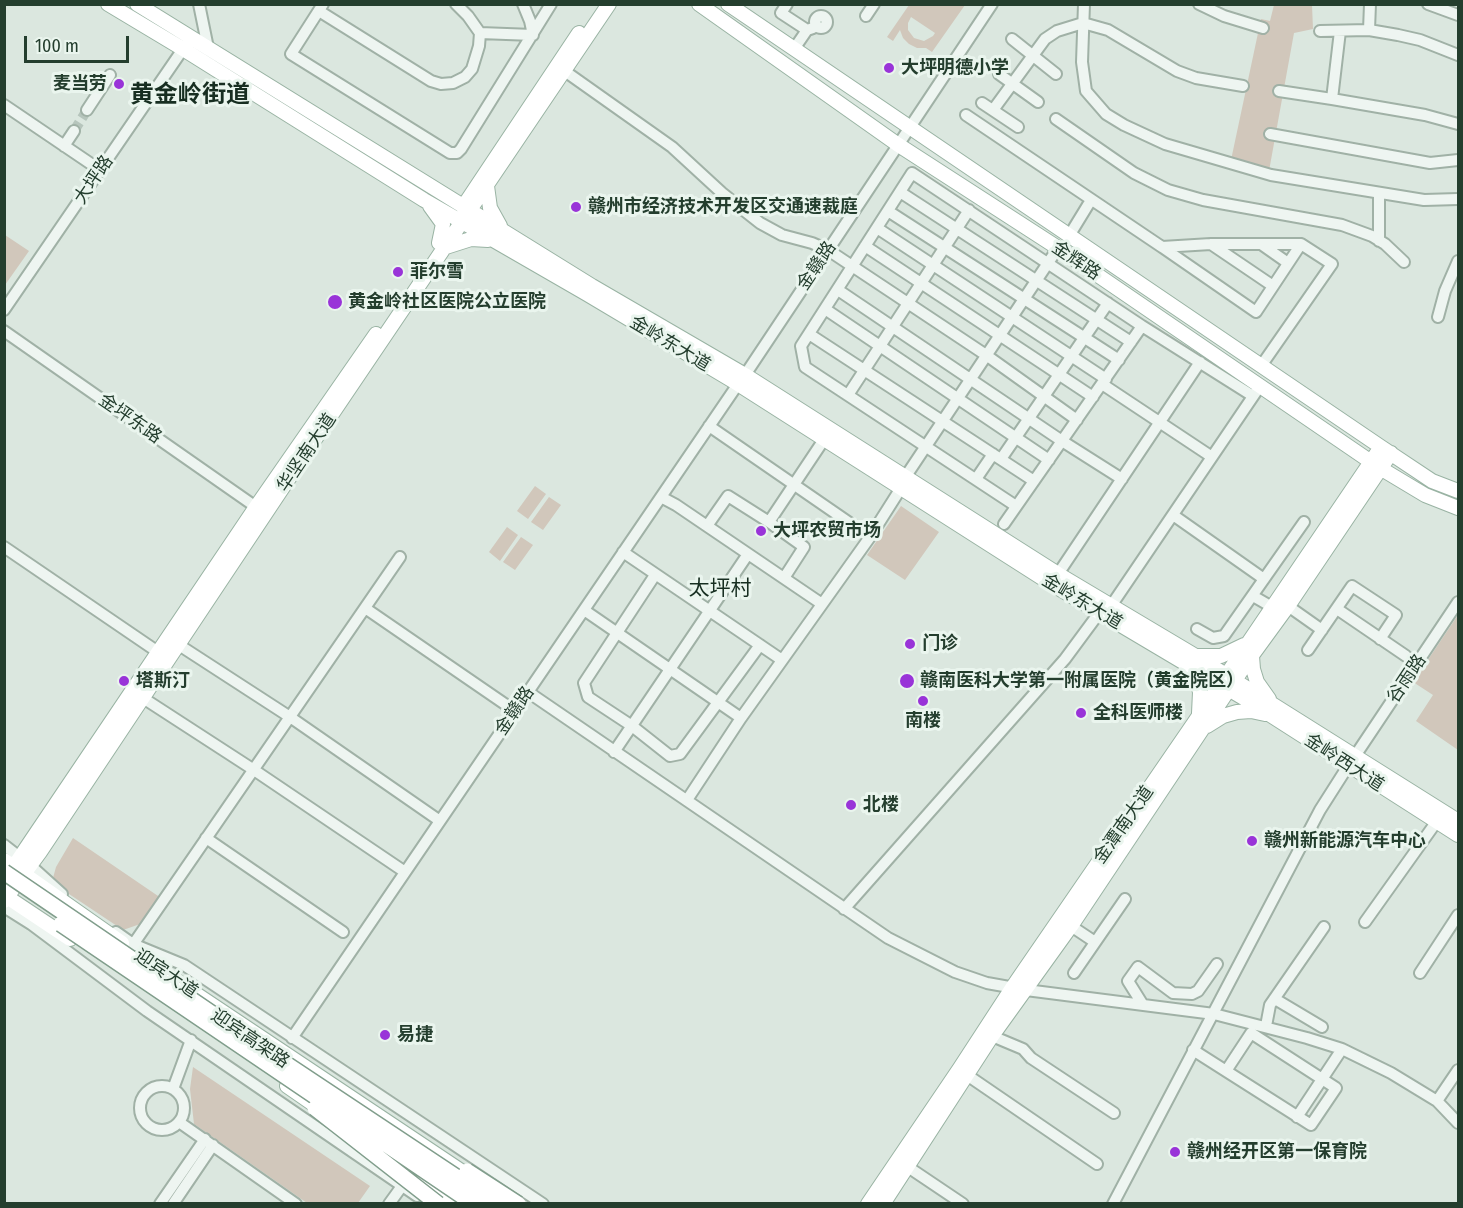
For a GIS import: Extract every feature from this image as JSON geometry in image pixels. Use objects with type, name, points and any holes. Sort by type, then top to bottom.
[{"type":"highway","name":"迎宾高架路","points":[[16,866],[280,1060],[497,1203]]},
{"type":"highway","name":"迎宾高架路","points":[[5,894],[164,994],[474,1203]]},
{"type":"highway","points":[[164,994],[272,1073],[438,1203]]},
{"type":"highway","points":[[280,1060],[518,1203]]},
{"type":"main road","name":"金岭东大道","points":[[108,4],[424,201],[459,220],[502,237]]},
{"type":"main road","name":"金岭东大道","points":[[137,4],[467,208],[502,237],[741,380],[1105,610],[1228,683]]},
{"type":"main road","name":"华坚南大道","points":[[561,68],[599,4]]},
{"type":"main road","name":"华坚南大道","points":[[16,866],[143,698],[483,184],[561,68],[609,4]]},
{"type":"main road","name":"金辉路","points":[[699,4],[897,144],[1058,248],[1257,391],[1425,495],[1458,507]]},
{"type":"main road","name":"金辉路","points":[[728,4],[1432,481],[1458,492]]},
{"type":"main road","points":[[424,201],[442,224],[443,245],[471,238],[502,237],[483,184],[461,190],[433,188]]},
{"type":"main road","name":"华坚南大道","points":[[5,894],[16,866],[158,652],[256,507],[443,245]]},
{"type":"main road","name":"金岭东大道","points":[[741,380],[825,438],[904,482],[1058,574],[1105,610]]},
{"type":"main road","name":"金潭南大道","points":[[883,1203],[992,1036],[1071,926],[1228,683],[1250,639],[1386,450]]},
{"type":"main road","name":"金潭南大道","points":[[1228,683],[1252,656],[1288,606],[1376,464]]},
{"type":"main road","points":[[1250,639],[1221,656],[1189,659],[1200,692],[1199,727],[1237,712],[1273,711],[1257,682],[1252,656]]},
{"type":"main road","name":"金岭西大道","points":[[1228,683],[1351,761],[1458,836]]},
{"type":"main road","name":"金潭南大道","points":[[868,1203],[1012,988],[1199,727]]},
{"type":"main road","name":"金岭西大道","points":[[1351,761],[1458,821]]},
{"type":"main road","name":"迎宾大道","points":[[16,866],[131,947],[510,1203]]},
{"type":"main road","name":"迎宾大道","points":[[5,894],[460,1203]]},
{"type":"street","points":[[199,4],[208,48]]},
{"type":"street","points":[[456,4],[480,33],[479,46],[472,69],[459,80],[441,84],[431,81],[321,8],[291,54],[450,153],[457,153],[551,4]]},
{"type":"street","points":[[523,4],[531,21],[533,34]]},
{"type":"street","points":[[787,4],[781,13],[812,29],[794,49]]},
{"type":"street","points":[[866,16],[874,4]]},
{"type":"street","name":"金赣路","points":[[292,1038],[741,380],[992,4]]},
{"type":"street","points":[[1084,4],[1082,72],[1086,91],[1106,114],[1124,125],[1165,144],[1238,167],[1303,182],[1424,200],[1458,199]]},
{"type":"street","points":[[1200,4],[1224,16],[1263,28]]},
{"type":"street","points":[[1369,30],[1370,4]]},
{"type":"street","points":[[1428,4],[1458,15]]},
{"type":"street","points":[[993,110],[1044,39],[1057,31],[1083,23],[1108,30],[1177,71],[1196,78],[1244,86]]},
{"type":"street","points":[[1332,99],[1340,30]]},
{"type":"street","points":[[1320,31],[1369,30],[1420,40],[1458,55]]},
{"type":"street","points":[[480,33],[533,34]]},
{"type":"street","points":[[1012,39],[1056,74]]},
{"type":"street","name":"大坪路","points":[[4,310],[183,49]]},
{"type":"street","points":[[561,68],[672,147],[722,193],[760,223],[782,235],[828,250],[986,355],[1077,420]]},
{"type":"street","points":[[999,74],[1038,102]]},
{"type":"street","points":[[87,110],[110,75]]},
{"type":"street","points":[[1279,91],[1425,115],[1458,124]]},
{"type":"street","points":[[982,103],[1018,128]]},
{"type":"street","points":[[4,105],[100,170]]},
{"type":"street","points":[[966,115],[1256,312],[1301,244]]},
{"type":"street","points":[[1056,119],[1134,174],[1168,190],[1203,200],[1342,225],[1379,241],[1404,262]]},
{"type":"street","points":[[64,146],[74,131]]},
{"type":"street","points":[[1270,134],[1430,163],[1458,160]]},
{"type":"street","points":[[844,909],[1065,659],[1105,610],[1257,391],[1200,362],[1142,326],[912,173],[801,346],[805,367],[1016,506]]},
{"type":"street","points":[[900,192],[1131,342]]},
{"type":"street","points":[[1379,194],[1379,241]]},
{"type":"street","points":[[1069,236],[1091,200]]},
{"type":"street","points":[[848,395],[969,210]]},
{"type":"street","points":[[888,211],[1119,360]]},
{"type":"street","points":[[877,228],[1072,356],[1159,423],[1212,457]]},
{"type":"street","points":[[1162,247],[1211,244],[1301,244],[1332,264],[1262,366]]},
{"type":"street","points":[[1211,244],[1274,286]]},
{"type":"street","points":[[1261,244],[1288,263]]},
{"type":"street","points":[[865,246],[1092,398]]},
{"type":"street","points":[[687,800],[741,718],[870,537],[925,446],[1058,248]]},
{"type":"street","points":[[1438,317],[1445,291],[1458,261]]},
{"type":"street","points":[[838,290],[1122,479]]},
{"type":"street","points":[[976,479],[1016,437],[1108,303]]},
{"type":"street","points":[[825,309],[1049,460]]},
{"type":"street","points":[[1004,524],[1142,326]]},
{"type":"street","name":"金坪东路","points":[[4,331],[256,507]]},
{"type":"street","points":[[809,334],[1034,481]]},
{"type":"street","points":[[1058,574],[1200,362]]},
{"type":"street","points":[[708,426],[870,537]]},
{"type":"street","points":[[769,522],[825,438]]},
{"type":"street","points":[[707,526],[728,496],[769,522],[804,547],[783,578]]},
{"type":"street","points":[[661,497],[822,604]]},
{"type":"street","points":[[1173,515],[1264,579]]},
{"type":"street","points":[[1197,629],[1213,639],[1224,636],[1304,522]]},
{"type":"street","points":[[4,547],[158,652]]},
{"type":"street","points":[[623,552],[782,660]]},
{"type":"street","points":[[614,752],[748,554]]},
{"type":"street","points":[[400,557],[131,947],[184,965],[543,1203]]},
{"type":"street","points":[[655,575],[584,683],[588,697],[632,726],[670,756],[680,754],[760,645]]},
{"type":"street","points":[[1308,650],[1352,586],[1396,615],[1380,639]]},
{"type":"street","points":[[1253,596],[1272,607]]},
{"type":"street","name":"谷雨路","points":[[1113,1203],[1320,810],[1458,602]]},
{"type":"street","points":[[1288,606],[1322,630]]},
{"type":"street","points":[[365,608],[515,711]]},
{"type":"street","points":[[1336,609],[1406,656]]},
{"type":"street","points":[[584,610],[741,718]]},
{"type":"street","points":[[179,645],[290,717],[440,820]]},
{"type":"street","points":[[528,692],[888,938],[955,972],[987,983],[1012,988],[1214,1014],[1266,1026],[1342,1049],[1391,1073],[1437,1101],[1458,1123]]},
{"type":"street","points":[[143,698],[405,872]]},
{"type":"street","points":[[1365,922],[1437,821]]},
{"type":"street","points":[[206,838],[343,932]]},
{"type":"street","points":[[4,845],[16,866]]},
{"type":"street","points":[[5,894],[31,924],[147,1011],[428,1203]]},
{"type":"street","points":[[1074,973],[1125,898]]},
{"type":"street","points":[[1420,973],[1458,915]]},
{"type":"street","points":[[1071,926],[1095,942]]},
{"type":"street","points":[[1266,1026],[1270,1005],[1324,927]]},
{"type":"street","points":[[1143,1005],[1128,981],[1138,967],[1173,993],[1192,994],[1198,991],[1217,964]]},
{"type":"street","points":[[1275,999],[1322,1027]]},
{"type":"street","points":[[1193,1050],[1226,1071],[1297,1116],[1311,1125],[1336,1088],[1251,1033],[1226,1071]]},
{"type":"street","points":[[992,1036],[1023,1049],[1031,1058],[1114,1113]]},
{"type":"street","points":[[173,1089],[191,1040]]},
{"type":"street","points":[[1297,1116],[1342,1049]]},
{"type":"street","points":[[1437,1101],[1458,1070]]},
{"type":"street","points":[[968,1075],[1097,1164]]},
{"type":"street","points":[[159,1086],[173,1089],[183,1100],[183,1115],[179,1122],[173,1127],[157,1129],[150,1126],[141,1113],[140,1105],[147,1092],[159,1086]]},
{"type":"street","points":[[179,1122],[296,1203]]},
{"type":"street","points":[[160,1203],[209,1142]]},
{"type":"street","points":[[173,1203],[209,1142]]},
{"type":"street","points":[[908,1167],[963,1203]]},
{"type":"street","points":[[389,1203],[402,1186]]},
{"type":"shaded area","points":[[909,4],[965,5],[932,52],[926,48],[917,48],[909,44],[903,38],[900,30],[893,41],[887,37]],"holes":[[[911,17],[935,33],[924,41],[914,38],[908,30]]]},
{"type":"shaded area","points":[[1274,5],[1312,5],[1313,29],[1294,33],[1269,171],[1231,160],[1261,19],[1270,21]]},
{"type":"shaded area","points":[[5,235],[29,251],[5,285]]},
{"type":"shaded area","points":[[535,486],[546,494],[528,519],[517,511]]},
{"type":"shaded area","points":[[549,497],[561,505],[543,530],[531,522]]},
{"type":"shaded area","points":[[901,506],[939,532],[905,580],[867,555]]},
{"type":"shaded area","points":[[507,527],[518,535],[500,561],[489,552]]},
{"type":"shaded area","points":[[521,537],[533,545],[515,570],[503,562]]},
{"type":"shaded area","points":[[1458,615],[1458,750],[1416,721],[1433,695],[1413,682]]},
{"type":"shaded area","points":[[73,838],[161,898],[143,923],[123,930],[60,888],[53,878],[56,867]]},
{"type":"shaded area","points":[[193,1067],[370,1186],[358,1203],[307,1203],[194,1124],[190,1089]]},
{"type":"tunnel","points":[[74,131],[87,110]]},
{"type":"place","name":"大坪明德小学","points":[[889,68]]},
{"type":"place","name":"麦当劳","points":[[119,84]]},
{"type":"place","name":"赣州市经济技术开发区交通速裁庭","points":[[576,207]]},
{"type":"place","name":"菲尔雪","points":[[398,272]]},
{"type":"place","name":"黄金岭社区医院公立医院","points":[[335,302]]},
{"type":"place","name":"大坪农贸市场","points":[[761,531]]},
{"type":"place","name":"门诊","points":[[910,644]]},
{"type":"place","name":"塔斯汀","points":[[124,681]]},
{"type":"place","name":"赣南医科大学第一附属医院（黄金院区）","points":[[907,681]]},
{"type":"place","name":"南楼","points":[[923,701]]},
{"type":"place","name":"全科医师楼","points":[[1081,713]]},
{"type":"place","name":"北楼","points":[[851,805]]},
{"type":"place","name":"赣州新能源汽车中心","points":[[1252,841]]},
{"type":"place","name":"易捷","points":[[385,1035]]},
{"type":"place","name":"赣州经开区第一保育院","points":[[1175,1152]]},
{"type":"district","name":"黄金岭街道","points":[[190,95]]},
{"type":"district","name":"太坪村","points":[[720,589]]}]
